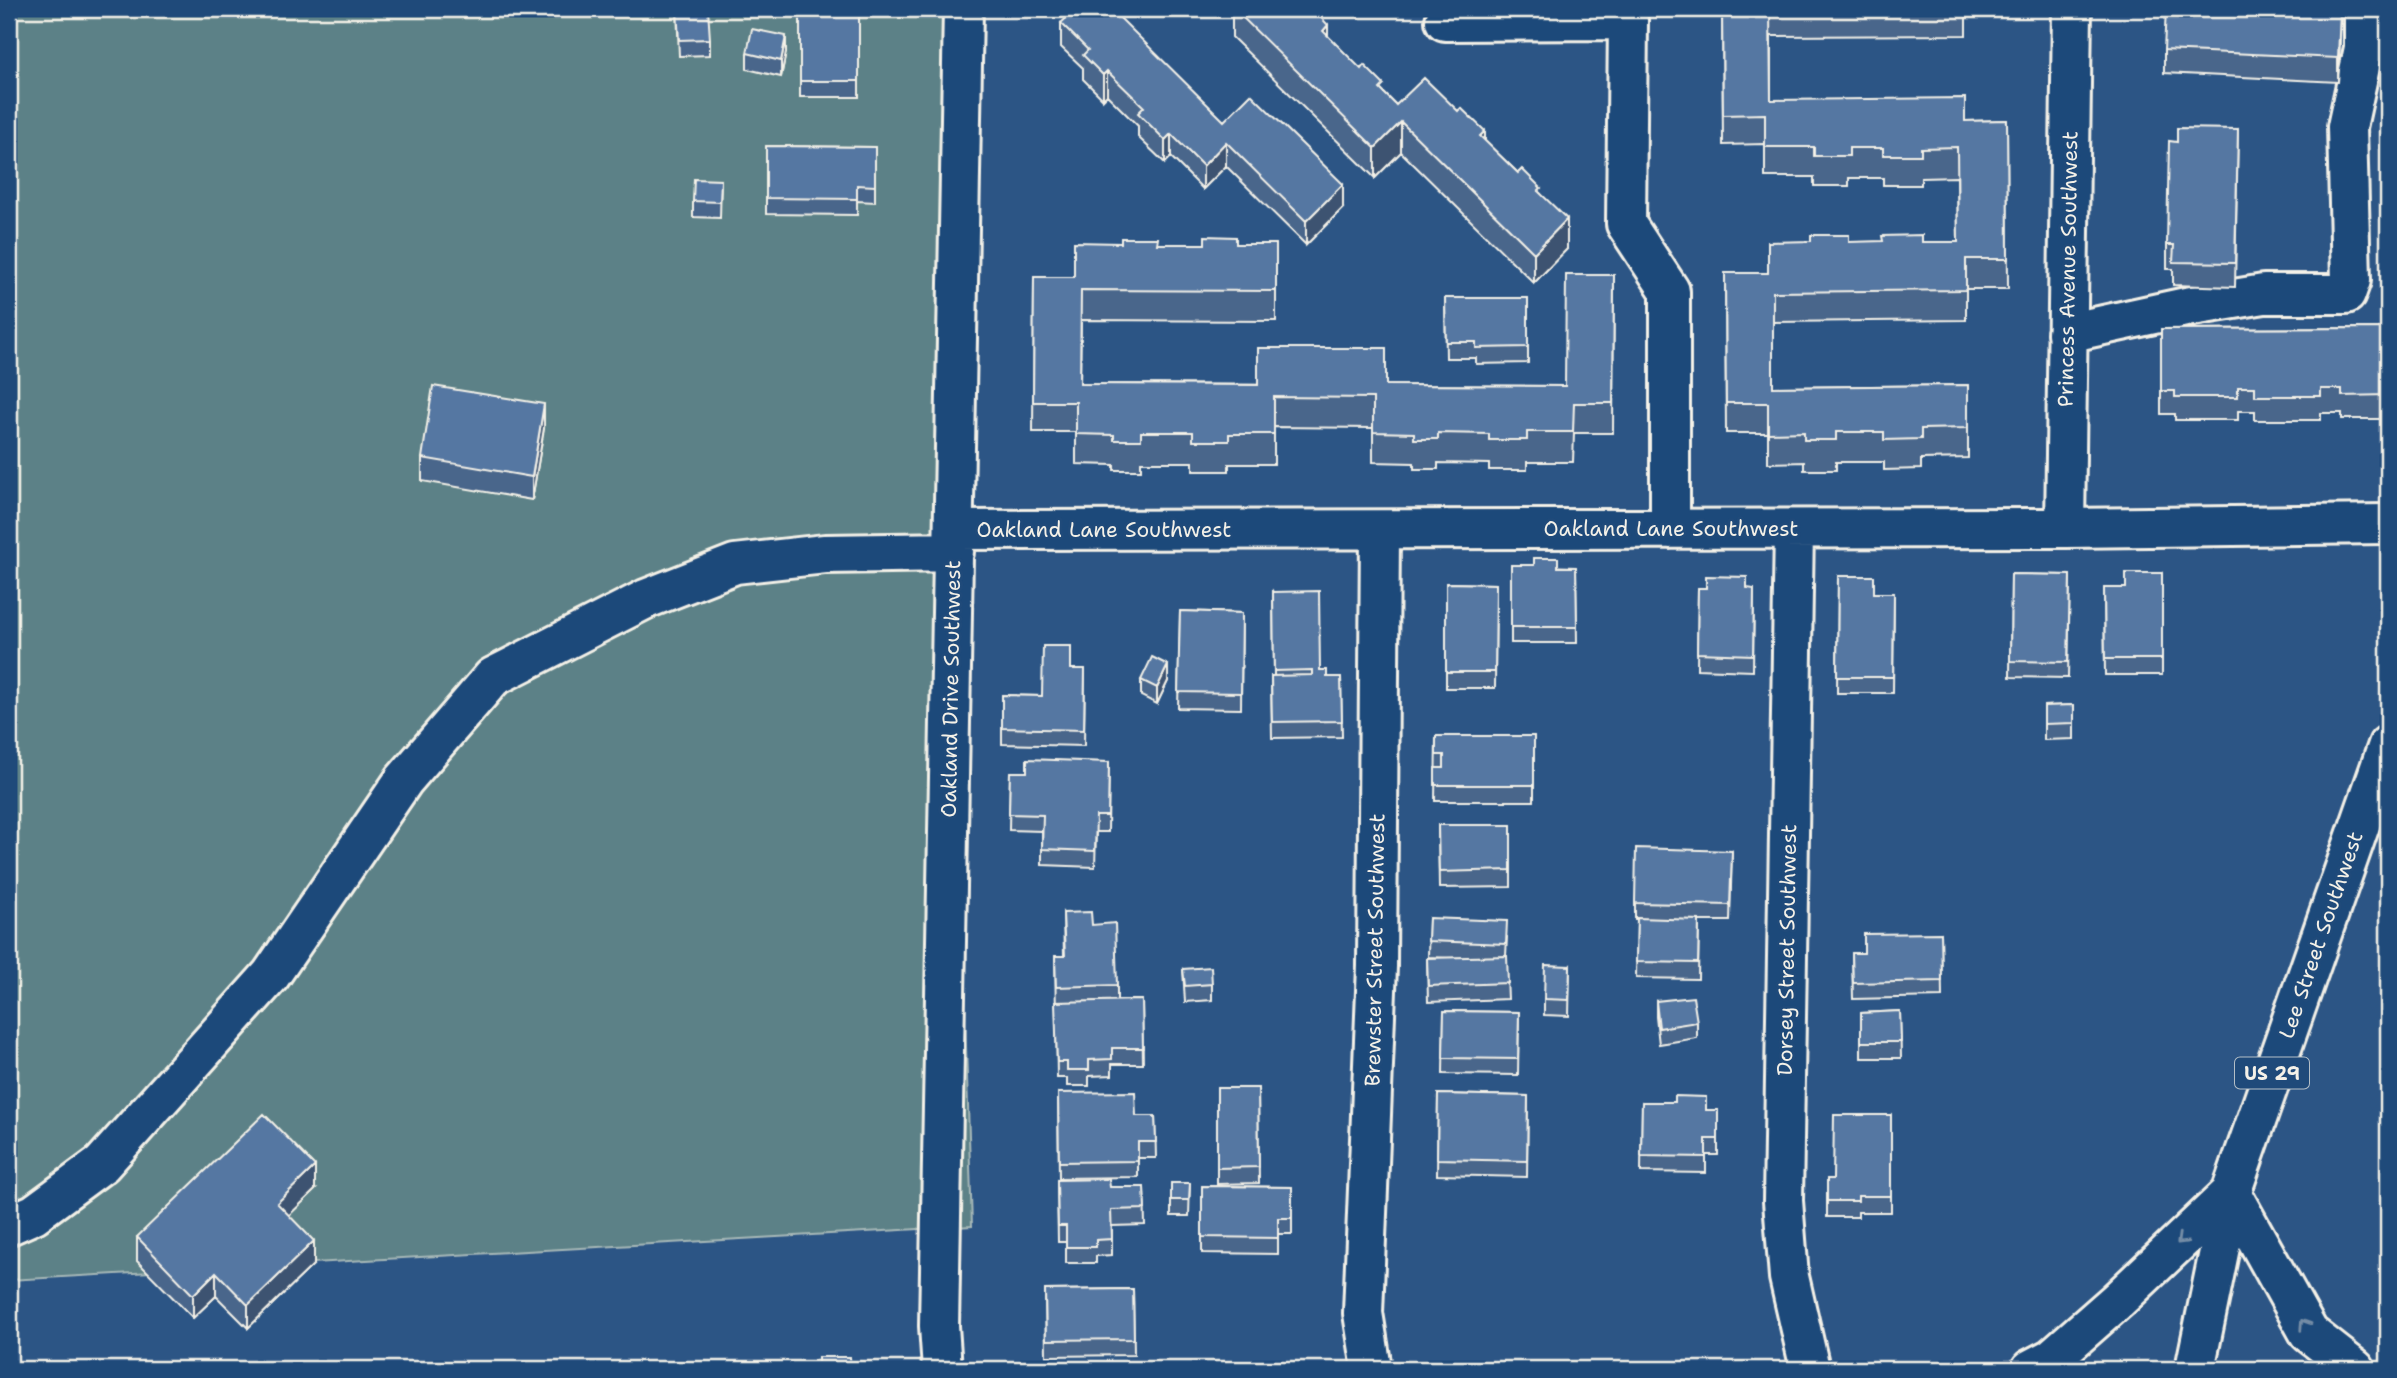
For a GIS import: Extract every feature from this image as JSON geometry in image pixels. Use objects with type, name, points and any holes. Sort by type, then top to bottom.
[{"type":"street","name":"Oakland Drive Southwest","points":[[942,1369],[939,1312],[963,9]]},
{"type":"street","name":"Princess Avenue Southwest","points":[[2065,528],[2072,9]]},
{"type":"street","points":[[2067,333],[2186,307],[2263,294],[2346,294],[2351,280],[2347,127],[2364,48],[2364,9]]},
{"type":"street","points":[[1445,21],[1628,20],[1626,224],[1670,290],[1670,529]]},
{"type":"street","name":"Oakland Lane Southwest","points":[[9,1225],[34,1214],[102,1164],[271,975],[404,780],[493,677],[646,599],[735,564],[954,541],[1380,530],[2388,524]]},
{"type":"street","name":"Dorsey Street Southwest","points":[[1794,529],[1783,1201],[1789,1277],[1810,1369]]},
{"type":"street","name":"Brewster Street Southwest","points":[[1372,1369],[1363,1313],[1377,966],[1380,530]]},
{"type":"street","name":"Lee Street Southwest","points":[[2195,1369],[2231,1193],[2388,745]]},
{"type":"street","points":[[2031,1369],[2052,1358],[2118,1300],[2231,1193],[2309,1333],[2345,1364],[2355,1369]]},
{"type":"green space","points":[[9,9],[953,9],[948,506],[972,1226],[9,1280]]},
{"type":"building","points":[[677,9],[708,9],[710,39],[679,40]]},
{"type":"building","points":[[800,9],[859,9],[859,81],[800,81]]},
{"type":"building","points":[[1076,9],[1111,9],[1224,121],[1251,94],[1343,184],[1306,221],[1226,142],[1203,166],[1171,134],[1165,140],[1138,113],[1144,107],[1107,71],[1103,75],[1083,55],[1088,50],[1061,23]]},
{"type":"building","points":[[1234,9],[1313,9],[1328,25],[1323,31],[1361,69],[1364,65],[1384,85],[1380,89],[1396,105],[1424,78],[1458,111],[1461,108],[1485,131],[1480,136],[1518,173],[1522,169],[1541,188],[1538,191],[1567,219],[1534,253],[1401,122],[1375,148]]},
{"type":"building","points":[[1722,9],[1770,9],[1771,100],[1965,98],[1965,121],[2007,120],[2008,259],[1966,259],[1966,290],[1773,292],[1773,387],[1968,385],[1968,428],[1921,429],[1921,439],[1884,440],[1884,432],[1836,432],[1836,440],[1804,440],[1804,432],[1768,433],[1768,403],[1726,403],[1725,273],[1768,273],[1768,242],[1811,241],[1811,235],[1849,235],[1849,242],[1883,241],[1882,236],[1922,235],[1922,242],[1958,242],[1957,147],[1921,148],[1921,155],[1883,155],[1883,148],[1849,148],[1849,156],[1814,156],[1814,147],[1765,147],[1765,114],[1723,115]]},
{"type":"building","points":[[2166,9],[2340,9],[2338,58],[2164,50]]},
{"type":"building","points":[[752,29],[786,36],[781,61],[747,53]]},
{"type":"building","points":[[2177,128],[2238,129],[2235,263],[2173,262],[2174,245],[2167,245],[2169,141],[2177,142]]},
{"type":"building","points":[[766,146],[875,147],[875,186],[857,185],[857,199],[766,198]]},
{"type":"building","points":[[694,179],[721,180],[720,202],[693,201]]},
{"type":"building","points":[[1205,236],[1236,237],[1236,244],[1276,244],[1276,291],[1081,290],[1080,384],[1258,385],[1258,348],[1386,348],[1386,385],[1565,386],[1566,275],[1614,275],[1613,403],[1574,403],[1573,432],[1527,432],[1527,440],[1489,440],[1489,434],[1438,433],[1438,439],[1414,439],[1414,433],[1373,432],[1373,398],[1274,397],[1274,434],[1229,434],[1229,441],[1193,441],[1193,432],[1141,432],[1141,440],[1114,440],[1114,435],[1076,434],[1076,402],[1033,402],[1034,277],[1074,277],[1074,242],[1121,243],[1121,238],[1158,238],[1157,244],[1205,244]]},
{"type":"building","points":[[1445,298],[1528,298],[1528,347],[1476,348],[1476,342],[1446,342]]},
{"type":"building","points":[[2388,328],[2388,395],[2342,396],[2342,389],[2321,389],[2321,396],[2255,396],[2255,387],[2238,387],[2238,397],[2175,397],[2175,391],[2161,391],[2161,329]]},
{"type":"building","points":[[433,386],[544,404],[532,477],[422,458]]},
{"type":"building","points":[[1534,558],[1558,558],[1558,567],[1576,567],[1577,627],[1511,627],[1511,565],[1534,565]]},
{"type":"building","points":[[2126,573],[2162,573],[2162,659],[2105,659],[2104,588],[2126,588]]},
{"type":"building","points":[[2011,574],[2070,575],[2068,662],[2010,661]]},
{"type":"building","points":[[1706,576],[1747,577],[1747,588],[1754,589],[1753,655],[1697,653],[1698,588],[1706,588]]},
{"type":"building","points":[[1838,576],[1874,576],[1874,593],[1894,593],[1893,677],[1837,677]]},
{"type":"building","points":[[1446,583],[1496,584],[1495,672],[1446,672]]},
{"type":"building","points":[[1319,591],[1320,670],[1327,670],[1327,677],[1341,677],[1342,721],[1272,722],[1271,676],[1312,675],[1312,670],[1274,671],[1273,592]]},
{"type":"building","points":[[1180,611],[1242,613],[1241,693],[1178,692]]},
{"type":"building","points":[[1043,646],[1071,646],[1071,669],[1085,669],[1084,730],[1002,728],[1002,695],[1042,696]]},
{"type":"building","points":[[1152,657],[1168,665],[1157,688],[1141,680]]},
{"type":"building","points":[[2074,705],[2074,723],[2044,724],[2044,706]]},
{"type":"building","points":[[1436,736],[1534,736],[1534,785],[1435,785],[1435,768],[1444,768],[1444,755],[1436,755]]},
{"type":"building","points":[[1027,759],[1109,762],[1108,816],[1096,816],[1095,851],[1042,849],[1043,815],[1009,814],[1010,772],[1027,772]]},
{"type":"building","points":[[1438,825],[1511,825],[1511,870],[1439,872]]},
{"type":"building","points":[[1636,848],[1732,851],[1730,905],[1635,903]]},
{"type":"building","points":[[1091,912],[1092,925],[1115,923],[1117,985],[1056,987],[1055,956],[1065,956],[1063,913]]},
{"type":"building","points":[[1429,918],[1507,921],[1506,944],[1428,941]]},
{"type":"building","points":[[1637,918],[1699,920],[1698,963],[1636,962]]},
{"type":"building","points":[[1941,933],[1942,981],[1853,983],[1852,953],[1864,953],[1864,934]]},
{"type":"building","points":[[1507,956],[1508,983],[1428,986],[1427,958]]},
{"type":"building","points":[[1545,965],[1570,966],[1569,1000],[1544,999]]},
{"type":"building","points":[[1211,967],[1212,984],[1185,986],[1183,969]]},
{"type":"building","points":[[1693,997],[1697,1022],[1659,1028],[1656,1001]]},
{"type":"building","points":[[1142,1000],[1143,1048],[1112,1048],[1112,1059],[1089,1060],[1089,1070],[1067,1070],[1067,1062],[1057,1062],[1055,1002]]},
{"type":"building","points":[[1444,1011],[1519,1012],[1518,1059],[1443,1058]]},
{"type":"building","points":[[1900,1011],[1901,1042],[1861,1042],[1861,1013]]},
{"type":"building","points":[[1217,1088],[1258,1088],[1259,1167],[1217,1168]]},
{"type":"building","points":[[1135,1092],[1136,1116],[1155,1116],[1156,1142],[1138,1142],[1138,1161],[1059,1162],[1058,1093]]},
{"type":"building","points":[[1438,1094],[1528,1096],[1527,1161],[1437,1159]]},
{"type":"building","points":[[1675,1096],[1706,1097],[1706,1110],[1718,1110],[1718,1139],[1706,1139],[1706,1157],[1641,1156],[1642,1102],[1675,1102]]},
{"type":"building","points":[[264,1114],[315,1166],[277,1203],[314,1241],[248,1305],[216,1272],[193,1295],[137,1237]]},
{"type":"building","points":[[1834,1115],[1891,1115],[1891,1196],[1858,1196],[1858,1201],[1827,1201],[1827,1179],[1833,1179]]},
{"type":"building","points":[[1109,1179],[1110,1187],[1144,1187],[1145,1209],[1111,1210],[1112,1239],[1096,1240],[1096,1247],[1066,1247],[1066,1226],[1058,1226],[1057,1180]]},
{"type":"building","points":[[1171,1183],[1190,1183],[1189,1200],[1171,1200]]},
{"type":"building","points":[[1202,1186],[1292,1187],[1292,1218],[1278,1218],[1278,1238],[1202,1237]]},
{"type":"building","points":[[1133,1289],[1134,1339],[1046,1340],[1045,1290]]},
{"type":"building","points":[[818,1357],[850,1357],[851,1369],[818,1369]]},
{"type":"building","points":[[1099,1362],[1100,1369],[1051,1369],[1050,1365]]}]
